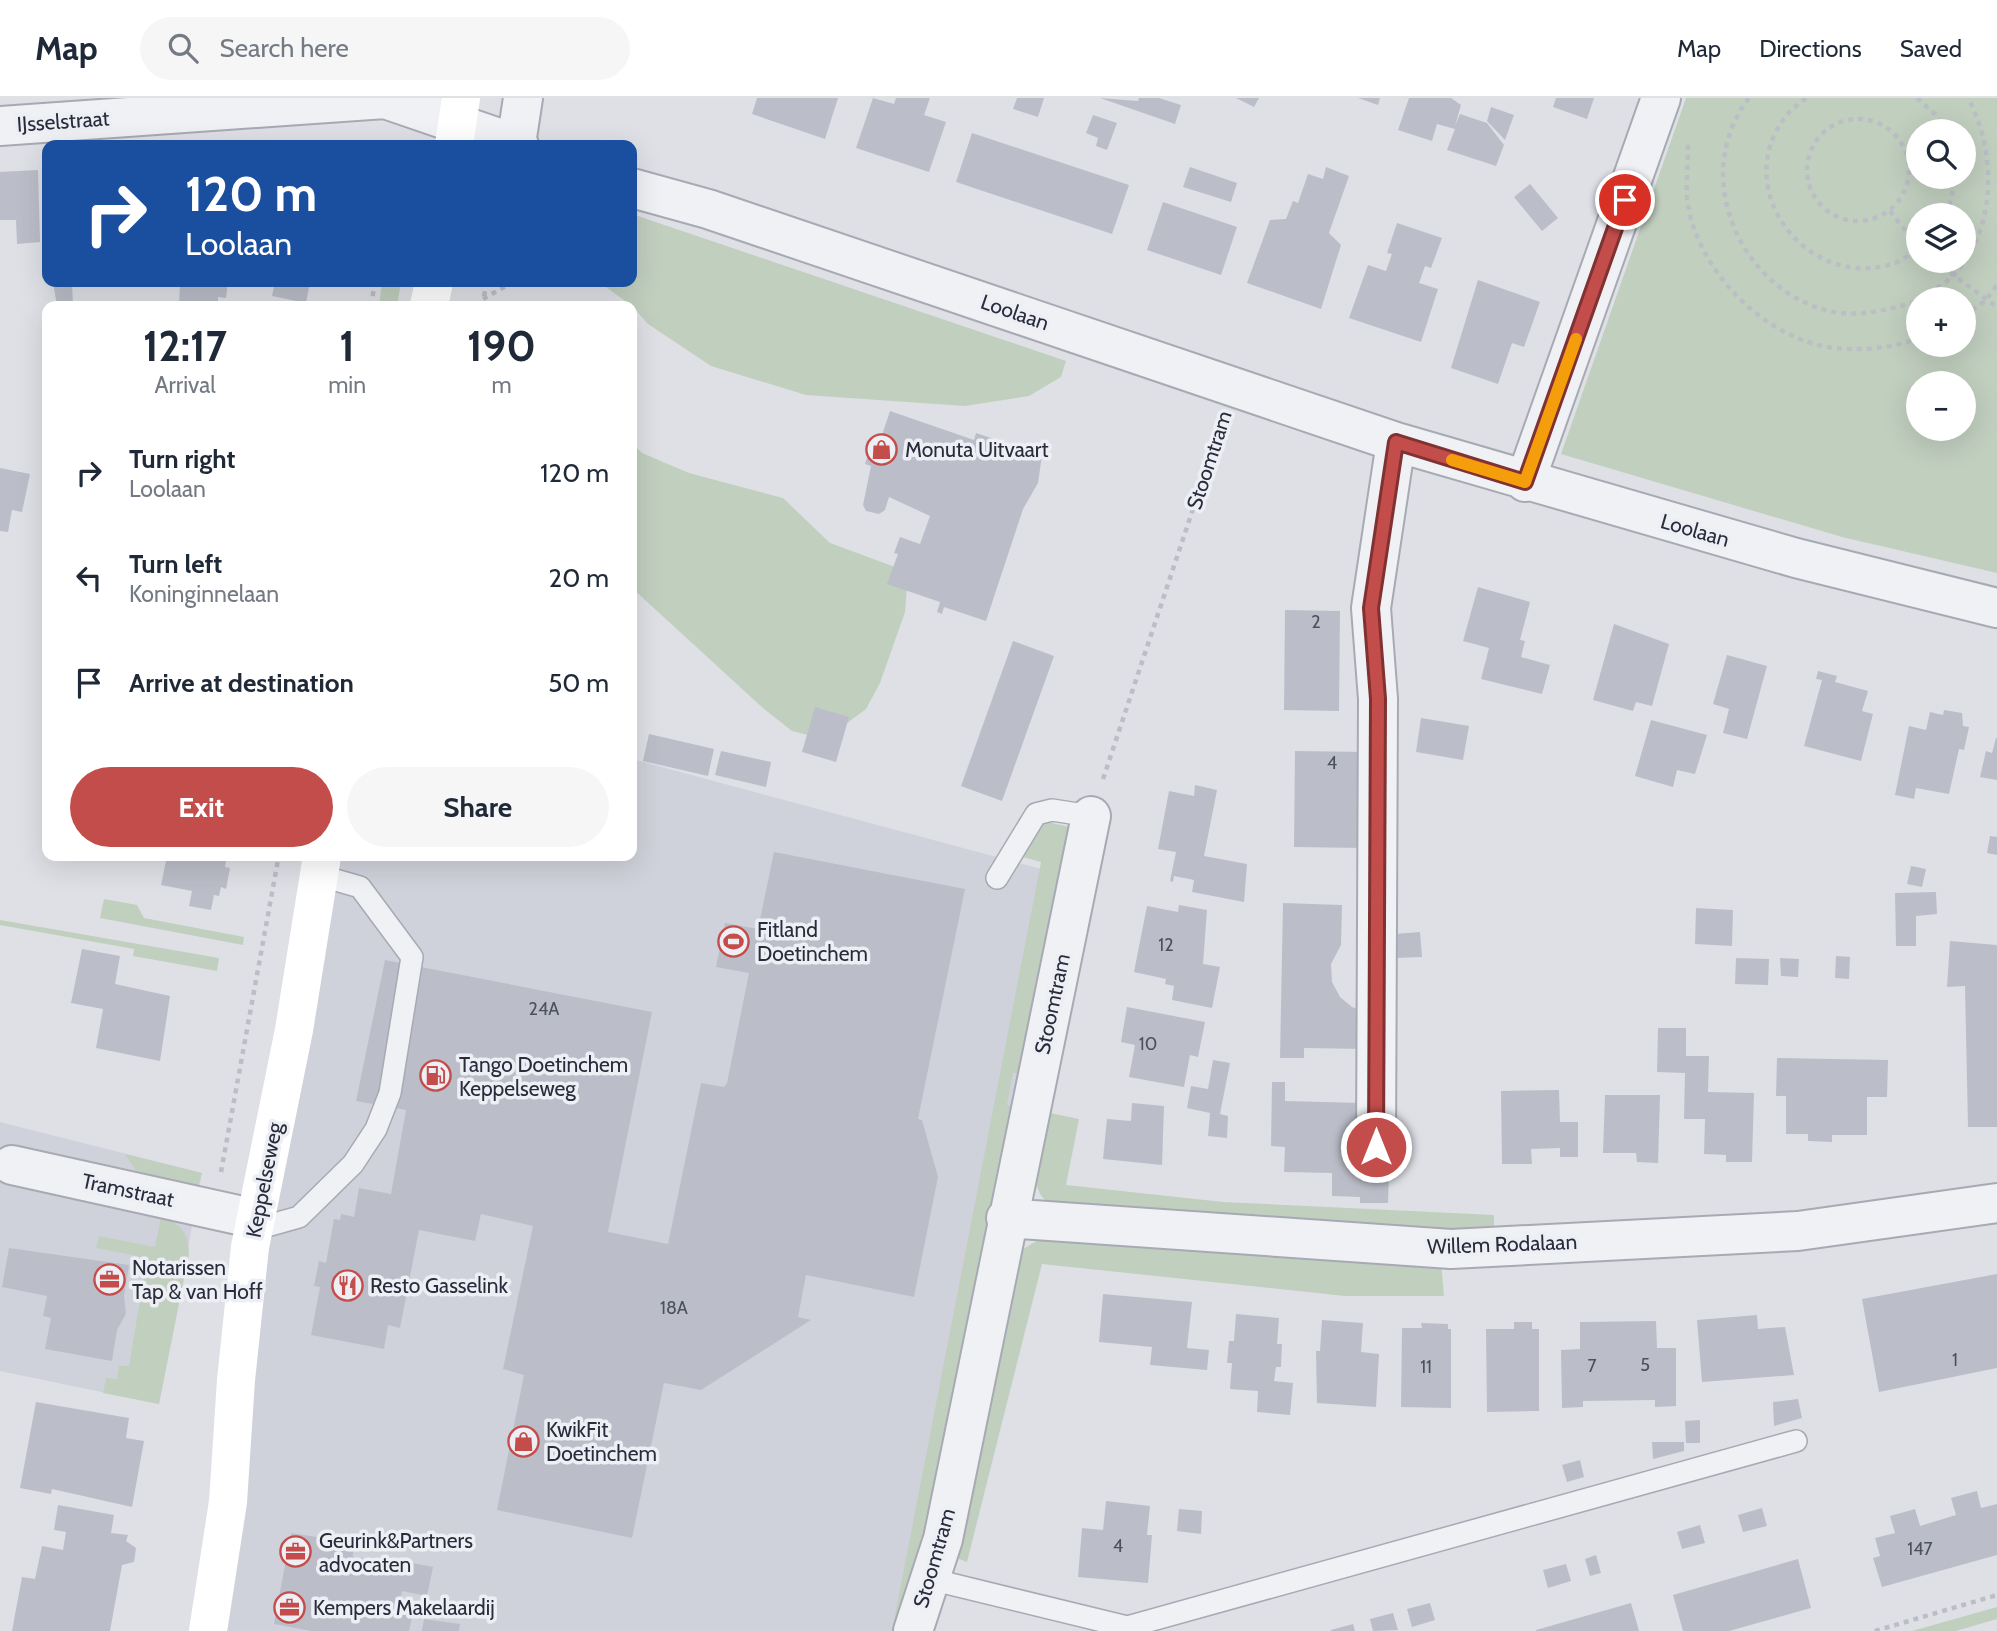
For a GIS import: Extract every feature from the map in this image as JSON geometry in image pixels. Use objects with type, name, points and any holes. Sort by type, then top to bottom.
[{"type":"main road","name":"Keppelseweg","points":[[208,1631],[228,1502],[236,1380],[254,1225],[293,1030],[320,866]]},
{"type":"street","points":[[518,140],[523,98]]},
{"type":"street","points":[[1525,482],[1661,98]]},
{"type":"street","name":"IJsselstraat","points":[[0,126],[385,99],[458,122]]},
{"type":"street","points":[[458,122],[506,140]]},
{"type":"street","name":"Loolaan","points":[[637,189],[708,209],[1233,388],[1525,482],[1796,558],[1997,608]]},
{"type":"street","points":[[1376,1147],[1378,699],[1371,608],[1396,442]]},
{"type":"street","name":"Stoomtram","points":[[913,1631],[943,1539],[1006,1218],[1091,816]]},
{"type":"street","name":"Tramstraat","points":[[6,1164],[254,1225]]},
{"type":"street","name":"Willem Rodalaan","points":[[1006,1218],[1451,1249],[1798,1231],[1997,1203]]},
{"type":"lane","points":[[997,878],[1036,814],[1052,810],[1091,816]]},
{"type":"lane","points":[[254,1225],[299,1217],[354,1164],[376,1129],[390,1093],[412,957],[360,887],[320,866]]},
{"type":"lane","points":[[930,1579],[1127,1627],[1796,1441]]},
{"type":"path","points":[[1749,98],[1738,112],[1724,152],[1723,195],[1735,236],[1760,272],[1794,298],[1834,312],[1877,313],[1906,304]]},
{"type":"path","points":[[1806,98],[1785,117],[1770,148],[1767,182],[1777,216],[1798,244],[1827,262],[1862,269],[1896,263],[1906,256]]},
{"type":"path","points":[[1917,98],[1939,119]]},
{"type":"path","points":[[1937,287],[1953,276],[1979,243],[1993,202],[1994,159],[1982,118],[1968,98]]},
{"type":"path","points":[[1846,120],[1870,120],[1890,130],[1904,148],[1909,170],[1904,193],[1890,211],[1869,221],[1846,221],[1825,211],[1811,193],[1806,170],[1811,148],[1826,129],[1846,120]]},
{"type":"path","points":[[1692,133],[1688,145],[1687,200],[1704,253],[1736,297],[1780,330],[1832,348],[1887,349],[1906,343]]},
{"type":"path","points":[[1890,211],[1906,232]]},
{"type":"path","points":[[1949,273],[1997,307]]},
{"type":"path","points":[[1976,307],[1985,301],[1997,285]]},
{"type":"path","points":[[483,299],[486,287]]},
{"type":"path","points":[[483,299],[504,287]]},
{"type":"path","name":"Stoomtram","points":[[1091,816],[1233,388]]},
{"type":"path","points":[[1875,1631],[1997,1595]]},
{"type":"shaded area","points":[[637,760],[1075,878],[908,1631],[201,1631],[313,861],[637,861]]},
{"type":"shaded area","points":[[0,1122],[202,1173],[159,1404],[0,1371]]},
{"type":"green space","points":[[1686,98],[1997,98],[1997,573],[1842,537],[1561,454]]},
{"type":"green space","points":[[637,216],[1066,361],[1061,377],[1029,396],[965,406],[806,395],[711,366],[648,324],[637,312],[637,301],[625,301],[606,287],[637,287]]},
{"type":"green space","points":[[381,287],[400,287],[398,301],[380,301]]},
{"type":"green space","points":[[637,448],[642,453],[689,473],[783,498],[830,543],[895,567],[907,587],[905,612],[880,683],[866,709],[831,735],[808,735],[792,731],[764,709],[637,593]]},
{"type":"green space","points":[[1047,822],[1070,827],[1073,834],[1061,868],[1022,1074],[1013,1073],[1007,1105],[1016,1107],[990,1241],[983,1241],[943,1450],[902,1631],[892,1631],[1041,862],[1023,857],[1039,826]]},
{"type":"green space","points":[[104,899],[137,905],[144,918],[244,937],[243,945],[100,918]]},
{"type":"green space","points":[[0,920],[219,958],[217,971],[133,956],[134,949],[0,925]]},
{"type":"green space","points":[[1050,1113],[1079,1119],[1066,1185],[1223,1202],[1494,1215],[1494,1229],[1446,1230],[1051,1205],[1042,1197],[1035,1176],[1040,1139],[1046,1116]]},
{"type":"green space","points":[[125,1154],[202,1173],[198,1186],[193,1192],[146,1186]]},
{"type":"green space","points":[[161,1217],[179,1226],[185,1235],[189,1254],[159,1404],[103,1393],[106,1378],[117,1379],[119,1366],[129,1366],[147,1258],[96,1248],[99,1236],[155,1247]]},
{"type":"green space","points":[[1043,1237],[1441,1261],[1444,1296],[1345,1296],[1042,1264],[967,1562],[951,1556],[1020,1251]]},
{"type":"green space","points":[[1997,1607],[1997,1619],[1956,1631],[1912,1631]]},
{"type":"building","points":[[757,98],[838,98],[825,139],[752,114]]},
{"type":"building","points":[[873,98],[894,104],[896,98],[930,98],[924,115],[946,122],[929,172],[856,148]]},
{"type":"building","points":[[1017,98],[1044,98],[1038,117],[1013,109]]},
{"type":"building","points":[[1100,98],[1138,101],[1139,98],[1159,98],[1181,105],[1175,124]]},
{"type":"building","points":[[1236,98],[1259,98],[1254,107]]},
{"type":"building","points":[[1358,98],[1380,98],[1378,105]]},
{"type":"building","points":[[1409,98],[1451,98],[1461,105],[1455,126],[1460,114],[1487,123],[1504,145],[1496,166],[1447,150],[1455,129],[1437,124],[1432,141],[1398,130]]},
{"type":"building","points":[[1556,98],[1594,98],[1587,119],[1553,107]]},
{"type":"building","points":[[1491,107],[1514,115],[1505,140],[1487,121]]},
{"type":"building","points":[[1093,115],[1117,123],[1107,150],[1096,146],[1098,138],[1086,133]]},
{"type":"building","points":[[972,133],[1129,185],[1112,234],[956,182]]},
{"type":"building","points":[[1190,167],[1237,183],[1231,202],[1183,187]]},
{"type":"building","points":[[1326,167],[1349,176],[1329,233],[1341,245],[1321,309],[1247,283],[1270,220],[1286,219],[1293,201],[1298,203],[1308,174],[1323,179]]},
{"type":"building","points":[[38,170],[40,242],[17,244],[16,220],[0,220],[0,172]]},
{"type":"building","points":[[1530,184],[1558,218],[1542,231],[1514,197]]},
{"type":"building","points":[[1163,202],[1237,227],[1221,275],[1147,250]]},
{"type":"building","points":[[1397,223],[1442,238],[1431,268],[1425,266],[1419,283],[1438,289],[1421,342],[1349,318],[1368,265],[1386,271],[1392,254],[1387,253]]},
{"type":"building","points":[[1478,280],[1540,302],[1524,347],[1512,343],[1498,384],[1451,368]]},
{"type":"building","points":[[54,287],[72,287],[73,301],[56,301]]},
{"type":"building","points":[[180,287],[227,287],[226,298],[218,297],[218,301],[179,301]]},
{"type":"building","points":[[274,287],[309,287],[306,301],[272,296]]},
{"type":"building","points":[[890,411],[974,440],[976,433],[1042,455],[1038,483],[1023,509],[986,621],[944,607],[942,614],[937,612],[940,602],[887,584],[898,554],[894,553],[900,537],[920,544],[930,516],[889,497],[885,510],[879,514],[866,511],[863,505],[871,466],[865,464],[873,439],[880,441]]},
{"type":"building","points":[[0,468],[30,474],[22,512],[12,510],[8,532],[0,531]]},
{"type":"building","points":[[1478,587],[1530,602],[1520,640],[1525,641],[1521,657],[1550,665],[1542,694],[1481,679],[1489,648],[1463,641]]},
{"type":"building","points":[[1285,610],[1340,611],[1339,711],[1284,710]]},
{"type":"building","points":[[1614,624],[1669,644],[1652,706],[1636,702],[1633,711],[1593,700]]},
{"type":"building","points":[[1013,641],[1054,656],[1002,801],[961,786]]},
{"type":"building","points":[[1727,655],[1767,666],[1747,739],[1723,733],[1729,709],[1713,704]]},
{"type":"building","points":[[1818,671],[1837,676],[1835,682],[1868,691],[1862,711],[1873,714],[1861,761],[1804,746],[1822,680],[1816,679]]},
{"type":"building","points":[[815,707],[849,717],[836,762],[802,752]]},
{"type":"building","points":[[1944,710],[1962,713],[1963,726],[1969,727],[1964,750],[1959,749],[1949,794],[1916,788],[1914,799],[1895,795],[1909,726],[1926,730],[1930,712],[1943,715]]},
{"type":"building","points":[[1421,718],[1469,726],[1463,760],[1416,752]]},
{"type":"building","points":[[1651,720],[1707,735],[1695,774],[1677,770],[1673,787],[1635,776]]},
{"type":"building","points":[[649,734],[714,749],[708,776],[643,761]]},
{"type":"building","points":[[1996,738],[1997,780],[1980,777],[1986,751],[1992,753]]},
{"type":"building","points":[[721,751],[771,762],[766,787],[715,775]]},
{"type":"building","points":[[1295,751],[1366,752],[1365,848],[1294,847]]},
{"type":"building","points":[[1195,785],[1217,790],[1204,856],[1247,864],[1244,902],[1192,892],[1194,880],[1174,876],[1173,882],[1170,881],[1176,852],[1158,849],[1169,791],[1194,796]]},
{"type":"building","points":[[1990,836],[1997,837],[1997,855],[1987,853]]},
{"type":"building","points":[[774,852],[965,889],[918,1119],[922,1120],[938,1177],[914,1297],[806,1275],[798,1317],[811,1320],[701,1390],[664,1383],[632,1538],[497,1510],[524,1375],[503,1369],[533,1226],[481,1214],[475,1241],[419,1230],[400,1328],[388,1325],[384,1349],[311,1335],[320,1287],[314,1286],[319,1261],[326,1263],[334,1219],[340,1220],[341,1214],[354,1217],[359,1188],[391,1194],[406,1110],[356,1101],[385,960],[652,1012],[608,1232],[668,1244],[701,1083],[724,1087],[727,1083],[749,973],[716,967],[725,923],[758,929]]},
{"type":"building","points":[[166,861],[226,861],[225,867],[230,868],[226,889],[221,887],[219,896],[214,895],[211,910],[189,906],[192,891],[161,885]]},
{"type":"building","points":[[1911,866],[1926,869],[1922,887],[1907,884]]},
{"type":"building","points":[[1936,892],[1937,914],[1916,916],[1916,946],[1896,946],[1895,893]]},
{"type":"building","points":[[1283,903],[1342,905],[1341,945],[1331,964],[1332,982],[1340,997],[1352,1007],[1364,1011],[1364,1049],[1304,1048],[1304,1058],[1280,1058]]},
{"type":"building","points":[[1179,905],[1207,910],[1203,964],[1220,967],[1212,1008],[1172,1000],[1174,986],[1165,984],[1166,979],[1134,972],[1147,906],[1178,912]]},
{"type":"building","points":[[1696,908],[1733,910],[1732,946],[1695,944]]},
{"type":"building","points":[[1420,932],[1422,957],[1395,958],[1394,934]]},
{"type":"building","points":[[1950,941],[1997,945],[1997,1127],[1968,1127],[1965,986],[1947,987]]},
{"type":"building","points":[[82,949],[120,956],[115,984],[170,996],[160,1061],[96,1048],[103,1009],[71,1003]]},
{"type":"building","points":[[1836,956],[1850,957],[1849,979],[1835,978]]},
{"type":"building","points":[[1736,958],[1769,959],[1768,985],[1735,984]]},
{"type":"building","points":[[1780,958],[1799,959],[1798,977],[1781,976]]},
{"type":"building","points":[[1127,1007],[1205,1022],[1198,1057],[1190,1055],[1184,1087],[1129,1077],[1135,1045],[1121,1042]]},
{"type":"building","points":[[1658,1028],[1686,1028],[1686,1056],[1709,1056],[1708,1092],[1754,1093],[1752,1162],[1726,1162],[1726,1155],[1704,1154],[1705,1119],[1684,1119],[1685,1073],[1657,1072]]},
{"type":"building","points":[[1777,1058],[1888,1060],[1887,1097],[1867,1097],[1867,1135],[1832,1135],[1832,1142],[1808,1141],[1808,1134],[1786,1134],[1786,1096],[1776,1096]]},
{"type":"building","points":[[1213,1060],[1230,1063],[1220,1114],[1228,1116],[1227,1138],[1208,1136],[1210,1113],[1187,1108],[1191,1086],[1208,1089]]},
{"type":"building","points":[[1272,1082],[1285,1082],[1285,1101],[1362,1103],[1361,1174],[1389,1174],[1388,1203],[1360,1203],[1360,1197],[1332,1196],[1332,1173],[1284,1172],[1285,1147],[1271,1146]]},
{"type":"building","points":[[1559,1090],[1560,1122],[1578,1122],[1578,1157],[1560,1157],[1560,1148],[1531,1149],[1532,1164],[1502,1164],[1501,1091]]},
{"type":"building","points":[[1605,1095],[1660,1095],[1658,1163],[1637,1162],[1636,1153],[1603,1153]]},
{"type":"building","points":[[1132,1103],[1164,1106],[1162,1165],[1103,1159],[1107,1119],[1131,1121]]},
{"type":"building","points":[[9,1248],[129,1265],[124,1296],[126,1314],[117,1330],[112,1361],[45,1349],[51,1318],[43,1316],[47,1296],[2,1287]]},
{"type":"building","points":[[1997,1274],[1997,1368],[1879,1392],[1862,1299]]},
{"type":"building","points":[[1103,1294],[1192,1302],[1187,1348],[1209,1350],[1207,1370],[1150,1365],[1152,1347],[1099,1342]]},
{"type":"building","points":[[1236,1314],[1279,1318],[1277,1344],[1282,1344],[1281,1367],[1276,1367],[1274,1381],[1293,1383],[1290,1415],[1257,1412],[1258,1391],[1230,1389],[1232,1363],[1227,1363],[1229,1341],[1234,1341]]},
{"type":"building","points":[[1757,1315],[1758,1329],[1785,1327],[1794,1375],[1702,1382],[1697,1320]]},
{"type":"building","points":[[1322,1320],[1363,1323],[1361,1352],[1379,1354],[1376,1407],[1317,1403],[1316,1351],[1320,1351]]},
{"type":"building","points":[[1656,1321],[1657,1348],[1676,1348],[1676,1406],[1655,1407],[1655,1400],[1583,1401],[1583,1407],[1562,1408],[1561,1350],[1580,1349],[1580,1322]]},
{"type":"building","points":[[1514,1322],[1532,1322],[1532,1329],[1539,1329],[1539,1411],[1487,1412],[1486,1329],[1514,1329]]},
{"type":"building","points":[[1421,1323],[1448,1324],[1448,1329],[1451,1329],[1451,1408],[1401,1407],[1402,1328],[1422,1328]]},
{"type":"building","points":[[1798,1399],[1802,1418],[1774,1426],[1773,1402]]},
{"type":"building","points":[[36,1402],[129,1418],[126,1438],[144,1441],[132,1507],[52,1489],[51,1494],[20,1488]]},
{"type":"building","points":[[1700,1420],[1700,1443],[1686,1443],[1685,1421]]},
{"type":"building","points":[[1652,1442],[1684,1442],[1684,1451],[1653,1459]]},
{"type":"building","points":[[1580,1460],[1584,1477],[1567,1482],[1562,1465]]},
{"type":"building","points":[[1977,1491],[1981,1508],[1997,1504],[1997,1555],[1882,1587],[1873,1558],[1880,1556],[1875,1538],[1895,1533],[1890,1516],[1915,1509],[1920,1526],[1956,1515],[1951,1498]]},
{"type":"building","points":[[1106,1501],[1150,1506],[1147,1535],[1152,1535],[1148,1583],[1078,1577],[1082,1528],[1103,1530]]},
{"type":"building","points":[[58,1505],[114,1515],[111,1533],[128,1535],[126,1541],[136,1548],[134,1562],[122,1565],[110,1631],[12,1631],[22,1577],[35,1579],[42,1546],[63,1550],[66,1532],[54,1530]]},
{"type":"building","points":[[1762,1508],[1767,1526],[1743,1532],[1738,1515]]},
{"type":"building","points":[[1179,1509],[1202,1511],[1201,1534],[1177,1531]]},
{"type":"building","points":[[1700,1525],[1705,1543],[1682,1549],[1677,1532]]},
{"type":"building","points":[[291,1533],[355,1543],[352,1561],[359,1562],[360,1558],[375,1561],[374,1565],[411,1571],[412,1563],[433,1567],[427,1596],[402,1591],[399,1606],[414,1608],[409,1631],[311,1631],[274,1624]]},
{"type":"building","points":[[1596,1555],[1601,1573],[1590,1576],[1585,1559]]},
{"type":"building","points":[[1798,1559],[1811,1608],[1729,1631],[1683,1631],[1673,1595]]},
{"type":"building","points":[[1566,1564],[1571,1581],[1548,1588],[1543,1570]]},
{"type":"building","points":[[1430,1603],[1435,1620],[1412,1627],[1407,1609]]},
{"type":"building","points":[[1631,1603],[1639,1631],[1536,1631],[1536,1630]]},
{"type":"building","points":[[1393,1613],[1398,1630],[1373,1631],[1370,1619]]},
{"type":"building","points":[[424,1619],[460,1624],[459,1631],[422,1631]]},
{"type":"building","points":[[1353,1624],[1355,1631],[1331,1631],[1331,1630]]},
{"type":"slow traffic","points":[[1452,460],[1525,482],[1576,339]]},
{"type":"place","name":"Monuta Uitvaart","points":[[882,449]]},
{"type":"place","name":"Fitland Doetinchem","points":[[734,941]]},
{"type":"place","name":"Tango Doetinchem Keppelseweg","points":[[436,1076]]},
{"type":"place","name":"Notarissen Tap & van Hoff","points":[[109,1279]]},
{"type":"place","name":"Resto Gasselink","points":[[347,1285]]},
{"type":"place","name":"KwikFit Doetinchem","points":[[523,1441]]},
{"type":"place","name":"Geurink&Partners advocaten","points":[[296,1552]]},
{"type":"place","name":"Kempers Makelaardij","points":[[290,1607]]},
{"type":"route","points":[[1376,1147],[1378,699],[1371,608],[1396,442],[1525,482],[1625,200]]}]
